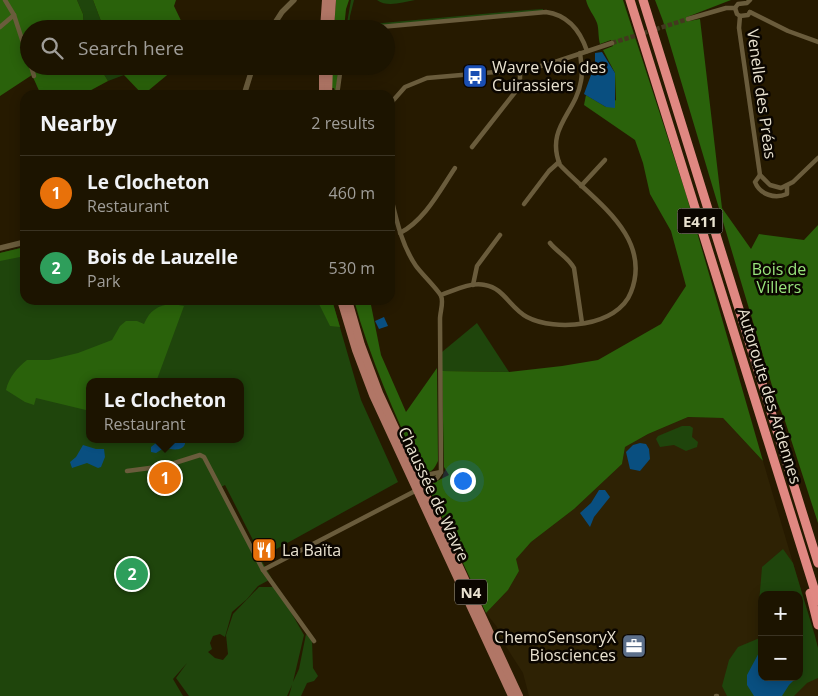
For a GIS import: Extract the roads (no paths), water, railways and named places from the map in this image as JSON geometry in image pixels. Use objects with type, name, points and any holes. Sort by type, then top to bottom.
[{"type":"highway","name":"Autoroute des Ardennes","points":[[630,0],[818,601]]},
{"type":"highway","name":"Autoroute des Ardennes","points":[[643,0],[818,563]]},
{"type":"highway","points":[[814,587],[809,591],[818,625]]},
{"type":"main road","points":[[325,20],[326,0]]},
{"type":"main road","points":[[331,20],[332,0]]},
{"type":"main road","points":[[323,75],[323,90]]},
{"type":"main road","points":[[328,90],[329,75]]},
{"type":"main road","name":"Chaussée de Wavre","points":[[344,305],[366,378],[519,696]]},
{"type":"main road","name":"N4","points":[[349,305],[374,382],[416,474],[420,489]]},
{"type":"main road","name":"Chaussée de Wavre","points":[[420,489],[512,696]]},
{"type":"street","points":[[4,0],[14,15],[20,33]]},
{"type":"street","points":[[277,20],[294,0]]},
{"type":"street","points":[[688,19],[726,8],[735,8],[742,2],[748,1]]},
{"type":"street","name":"Venelle des Préas","points":[[748,1],[750,12]]},
{"type":"street","points":[[735,8],[740,16],[748,16],[750,12],[788,31],[818,42]]},
{"type":"street","points":[[395,26],[546,12],[559,16],[572,24],[579,32],[587,51]]},
{"type":"street","points":[[0,27],[14,15]]},
{"type":"street","name":"Venelle des Préas","points":[[740,16],[739,28],[760,175],[770,185],[781,188],[787,186],[818,158]]},
{"type":"street","points":[[395,98],[405,87],[427,78],[520,70],[552,63],[612,43]]},
{"type":"street","points":[[441,295],[473,285],[485,285],[495,288],[503,294],[519,312],[538,322],[553,324],[582,323],[606,318],[621,308],[631,292],[636,267],[631,243],[624,229],[559,162],[556,149],[558,131],[582,81],[580,53]]},
{"type":"street","points":[[472,147],[516,91],[520,79],[520,70]]},
{"type":"street","points":[[246,90],[250,75]]},
{"type":"street","points":[[338,90],[340,75]]},
{"type":"street","points":[[581,186],[605,160]]},
{"type":"street","points":[[524,204],[549,171],[559,162]]},
{"type":"street","points":[[400,233],[420,218],[455,168]]},
{"type":"street","name":"Venelle des Préas","points":[[760,175],[755,182],[757,187],[767,194],[782,196],[787,194],[787,186]]},
{"type":"street","points":[[263,570],[420,489],[437,478],[441,472],[441,295],[424,277],[406,249],[395,213]]},
{"type":"street","points":[[473,285],[477,266],[500,235]]},
{"type":"street","points":[[0,248],[20,243]]},
{"type":"street","points":[[550,243],[555,250],[569,260],[574,268],[582,323]]},
{"type":"street","points":[[127,471],[164,466],[202,455],[206,459],[263,570],[314,641]]},
{"type":"street","points":[[416,474],[426,475],[441,472]]},
{"type":"water","points":[[602,52],[615,73],[615,108],[606,107],[584,94],[595,64],[595,53]]},
{"type":"water","points":[[384,317],[388,326],[379,329],[375,321]]},
{"type":"water","points":[[156,443],[185,443],[184,447],[179,449],[164,448],[156,453],[151,452],[151,447]]},
{"type":"water","points":[[646,444],[649,449],[650,459],[640,471],[630,469],[626,452],[633,445]]},
{"type":"water","points":[[83,445],[104,449],[105,457],[101,467],[98,468],[87,463],[72,468],[70,462],[76,457]]},
{"type":"water","points":[[599,490],[605,490],[610,497],[594,517],[590,527],[580,513],[591,503]]},
{"type":"water","points":[[758,654],[758,681],[793,681],[782,696],[754,696],[747,685],[747,675]]},
{"type":"tunnel","points":[[612,43],[688,19]]},
{"type":"place","name":"Wavre Voie des Cuirassiers","points":[[475,76]]},
{"type":"place","name":"Le Clocheton","points":[[165,478]]},
{"type":"place","name":"La Baïta","points":[[264,550]]},
{"type":"place","name":"Bois de Lauzelle","points":[[132,574]]},
{"type":"place","name":"ChemoSensoryX Biosciences","points":[[634,646]]},
{"type":"park label","name":"Bois de Villers","points":[[779,278]]}]
